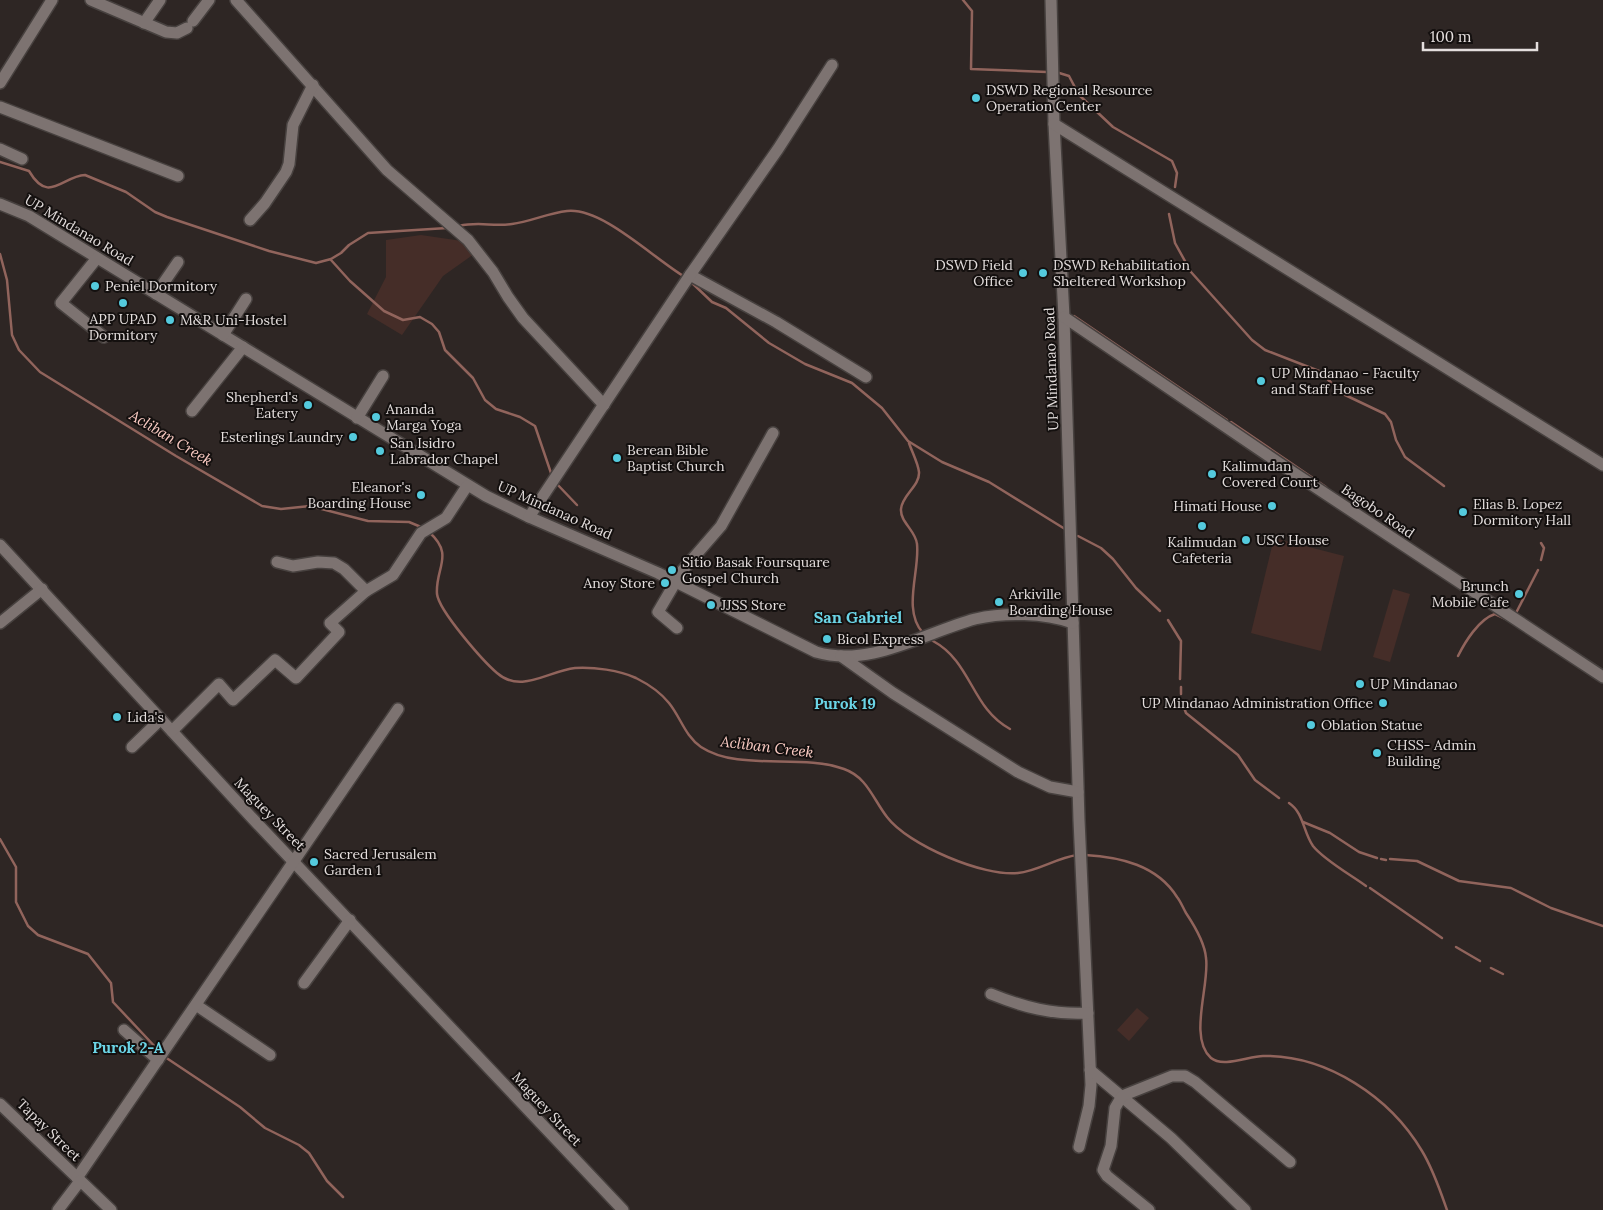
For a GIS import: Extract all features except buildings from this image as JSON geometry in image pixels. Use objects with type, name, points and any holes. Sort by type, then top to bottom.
[{"type":"street","points":[[0,83],[52,0]]},
{"type":"street","points":[[91,0],[105,3],[144,23],[172,33],[190,25],[209,0]]},
{"type":"street","points":[[144,23],[160,0]]},
{"type":"street","points":[[236,0],[387,170],[468,240],[493,272],[523,318],[604,405]]},
{"type":"street","name":"UP Mindanao Road","points":[[0,204],[21,211],[467,486],[529,517],[676,581],[816,652],[841,656],[895,647],[983,618],[1018,615],[1074,620],[1064,317],[1054,128],[1050,0]]},
{"type":"street","points":[[529,517],[690,276],[778,149],[832,65]]},
{"type":"street","points":[[250,220],[265,203],[286,172],[289,164],[293,125],[312,85]]},
{"type":"street","points":[[0,107],[178,176]]},
{"type":"street","points":[[1054,128],[1517,416],[1603,472]]},
{"type":"street","points":[[0,149],[22,159]]},
{"type":"street","points":[[97,258],[61,303],[104,336]]},
{"type":"street","points":[[156,294],[178,262]]},
{"type":"street","points":[[690,276],[802,338],[866,377]]},
{"type":"street","points":[[223,335],[246,299]]},
{"type":"street","name":"Bagobo Road","points":[[1064,317],[1285,467],[1603,677]]},
{"type":"street","points":[[192,412],[243,347]]},
{"type":"street","points":[[357,418],[383,376]]},
{"type":"street","points":[[1517,416],[1603,465]]},
{"type":"street","points":[[677,628],[658,612],[676,581],[721,526],[773,433]]},
{"type":"street","points":[[172,731],[219,684],[233,700],[276,660],[296,678],[339,632],[330,623],[366,591],[393,575],[421,533],[446,518],[467,486]]},
{"type":"street","name":"Maguey Street","points":[[0,545],[172,731],[623,1210]]},
{"type":"street","points":[[278,562],[293,566],[318,562],[334,563],[344,569],[366,591]]},
{"type":"street","points":[[0,623],[42,590]]},
{"type":"street","points":[[1074,620],[1078,792],[1090,1070],[1089,1106],[1079,1147]]},
{"type":"street","points":[[841,656],[886,688],[1018,772],[1050,787],[1078,792]]},
{"type":"street","points":[[58,1210],[398,709]]},
{"type":"street","points":[[132,747],[161,719]]},
{"type":"street","points":[[304,983],[350,920]]},
{"type":"street","points":[[991,994],[1033,1009],[1088,1013]]},
{"type":"street","points":[[196,1005],[270,1055]]},
{"type":"street","points":[[124,1030],[158,1060]]},
{"type":"street","points":[[1090,1070],[1171,1138],[1246,1210]]},
{"type":"street","points":[[1149,1210],[1107,1176],[1103,1170],[1111,1146],[1115,1108],[1122,1096],[1172,1076],[1185,1076],[1220,1101],[1290,1162]]},
{"type":"street","name":"Tapay Street","points":[[0,1104],[111,1210]]},
{"type":"shaded area","points":[[421,235],[462,241],[474,254],[443,276],[402,335],[367,314],[386,277],[386,240]]},
{"type":"shaded area","points":[[1274,538],[1344,556],[1321,651],[1251,633]]},
{"type":"shaded area","points":[[1393,589],[1410,594],[1390,662],[1373,657]]},
{"type":"shaded area","points":[[1137,1008],[1149,1018],[1129,1041],[1117,1030]]},
{"type":"waterway","points":[[963,0],[972,11],[971,69],[1047,72]]},
{"type":"waterway","points":[[1056,72],[1069,76],[1079,95],[1113,127],[1172,161],[1177,173],[1175,187]]},
{"type":"waterway","points":[[0,162],[29,171],[36,181],[43,186],[49,187],[85,175],[126,192],[155,212],[167,217],[269,251],[316,263],[331,259],[368,233],[447,228]]},
{"type":"waterway","points":[[459,226],[512,224],[560,212],[581,212],[611,225],[685,277]]},
{"type":"waterway","points":[[1169,214],[1175,243],[1191,272],[1252,340],[1265,350],[1319,371],[1343,394],[1385,414],[1391,422],[1396,440],[1405,457],[1444,486]]},
{"type":"waterway","name":"Acliban Creek","points":[[0,254],[7,280],[12,335],[19,350],[40,372],[176,456],[262,506],[281,509],[310,506],[368,521],[409,522],[421,527]]},
{"type":"waterway","points":[[331,260],[350,281],[384,311],[403,320],[420,317],[432,324],[439,332],[445,350],[473,378],[485,400],[496,409],[520,417],[535,426],[552,476]]},
{"type":"waterway","points":[[691,282],[712,302],[726,308],[769,343],[805,364],[852,383],[882,408],[908,441],[942,462],[989,482],[1065,529]]},
{"type":"waterway","points":[[1074,316],[1227,420]]},
{"type":"waterway","points":[[1231,422],[1326,487]]},
{"type":"waterway","points":[[909,443],[919,477],[904,499],[901,514],[914,535],[917,544],[913,602],[917,624],[923,633]]},
{"type":"waterway","points":[[556,483],[577,505]]},
{"type":"waterway","name":"Acliban Creek","points":[[429,532],[437,540],[441,548],[442,562],[437,594],[445,612],[482,658],[506,679],[516,682],[525,681],[575,668],[606,670],[629,675],[650,686],[666,699],[691,738],[701,747],[733,759],[809,762],[827,764],[844,769],[864,783],[887,817],[897,828],[929,848],[948,857],[986,870],[1003,873],[1025,872],[1077,855]]},
{"type":"waterway","points":[[1078,536],[1101,548],[1113,559],[1136,588],[1160,611]]},
{"type":"waterway","points":[[1541,543],[1544,548],[1541,560]]},
{"type":"waterway","points":[[1516,613],[1538,570]]},
{"type":"waterway","points":[[1458,656],[1464,644],[1483,621],[1495,614],[1510,621]]},
{"type":"waterway","points":[[1168,620],[1181,641],[1180,679]]},
{"type":"waterway","points":[[933,641],[946,650],[956,661],[987,709],[997,720],[1010,729]]},
{"type":"waterway","points":[[1181,687],[1181,694]]},
{"type":"waterway","points":[[1182,702],[1186,713],[1238,755],[1255,780],[1279,798]]},
{"type":"waterway","points":[[1289,803],[1301,817],[1313,846],[1331,862],[1366,886]]},
{"type":"waterway","points":[[1303,822],[1330,833],[1359,852],[1377,858]]},
{"type":"waterway","points":[[0,839],[16,867],[16,902],[28,926],[38,935],[88,954],[111,983],[113,1002],[159,1051]]},
{"type":"waterway","name":"Acliban Creek","points":[[1085,855],[1124,861],[1148,870],[1169,886],[1180,901],[1204,947],[1206,969],[1200,1024],[1204,1049],[1211,1058],[1222,1062],[1257,1056],[1287,1058],[1333,1071],[1354,1083],[1375,1097],[1409,1131],[1430,1165],[1447,1210]]},
{"type":"waterway","points":[[1381,859],[1386,860]]},
{"type":"waterway","points":[[1390,859],[1417,861],[1459,881],[1511,888],[1551,908],[1603,926]]},
{"type":"waterway","points":[[1370,888],[1442,938]]},
{"type":"waterway","points":[[1456,947],[1480,961]]},
{"type":"waterway","points":[[1491,968],[1503,974]]},
{"type":"waterway","points":[[165,1057],[240,1107],[265,1128],[299,1145],[309,1153],[327,1181],[343,1197]]},
{"type":"place","name":"DSWD Regional Resource Operation Center","points":[[976,98]]},
{"type":"place","name":"DSWD Field Office","points":[[1023,273]]},
{"type":"place","name":"DSWD Rehabilitation Sheltered Workshop","points":[[1043,273]]},
{"type":"place","name":"Peniel Dormitory","points":[[95,286]]},
{"type":"place","name":"APP UPAD Dormitory","points":[[123,303]]},
{"type":"place","name":"M&R Uni-Hostel","points":[[170,320]]},
{"type":"place","name":"UP Mindanao - Faculty and Staff House","points":[[1261,381]]},
{"type":"place","name":"Shepherd's Eatery","points":[[308,405]]},
{"type":"place","name":"Ananda Marga Yoga","points":[[376,417]]},
{"type":"place","name":"Esterlings Laundry","points":[[353,437]]},
{"type":"place","name":"San Isidro Labrador Chapel","points":[[380,451]]},
{"type":"place","name":"Berean Bible Baptist Church","points":[[617,458]]},
{"type":"place","name":"Kalimudan Covered Court","points":[[1212,474]]},
{"type":"place","name":"Eleanor's Boarding House","points":[[421,495]]},
{"type":"place","name":"Himati House","points":[[1272,506]]},
{"type":"place","name":"Elias B. Lopez Dormitory Hall","points":[[1463,512]]},
{"type":"place","name":"Kalimudan Cafeteria","points":[[1202,526]]},
{"type":"place","name":"USC House","points":[[1246,540]]},
{"type":"place","name":"Sitio Basak Foursquare Gospel Church","points":[[672,570]]},
{"type":"place","name":"Anoy Store","points":[[665,583]]},
{"type":"place","name":"Brunch Mobile Cafe","points":[[1519,594]]},
{"type":"place","name":"Arkiville Boarding House","points":[[999,602]]},
{"type":"place","name":"JJSS Store","points":[[711,605]]},
{"type":"place","name":"Bicol Express","points":[[827,639]]},
{"type":"place","name":"UP Mindanao","points":[[1360,684]]},
{"type":"place","name":"UP Mindanao Administration Office","points":[[1383,703]]},
{"type":"place","name":"Lida's","points":[[117,717]]},
{"type":"place","name":"Oblation Statue","points":[[1311,725]]},
{"type":"place","name":"CHSS- Admin Building","points":[[1377,753]]},
{"type":"place","name":"Sacred Jerusalem Garden 1","points":[[314,862]]},
{"type":"district","name":"San Gabriel","points":[[858,617]]},
{"type":"district","name":"Purok 19","points":[[845,704]]},
{"type":"district","name":"Purok 2-A","points":[[128,1048]]}]
